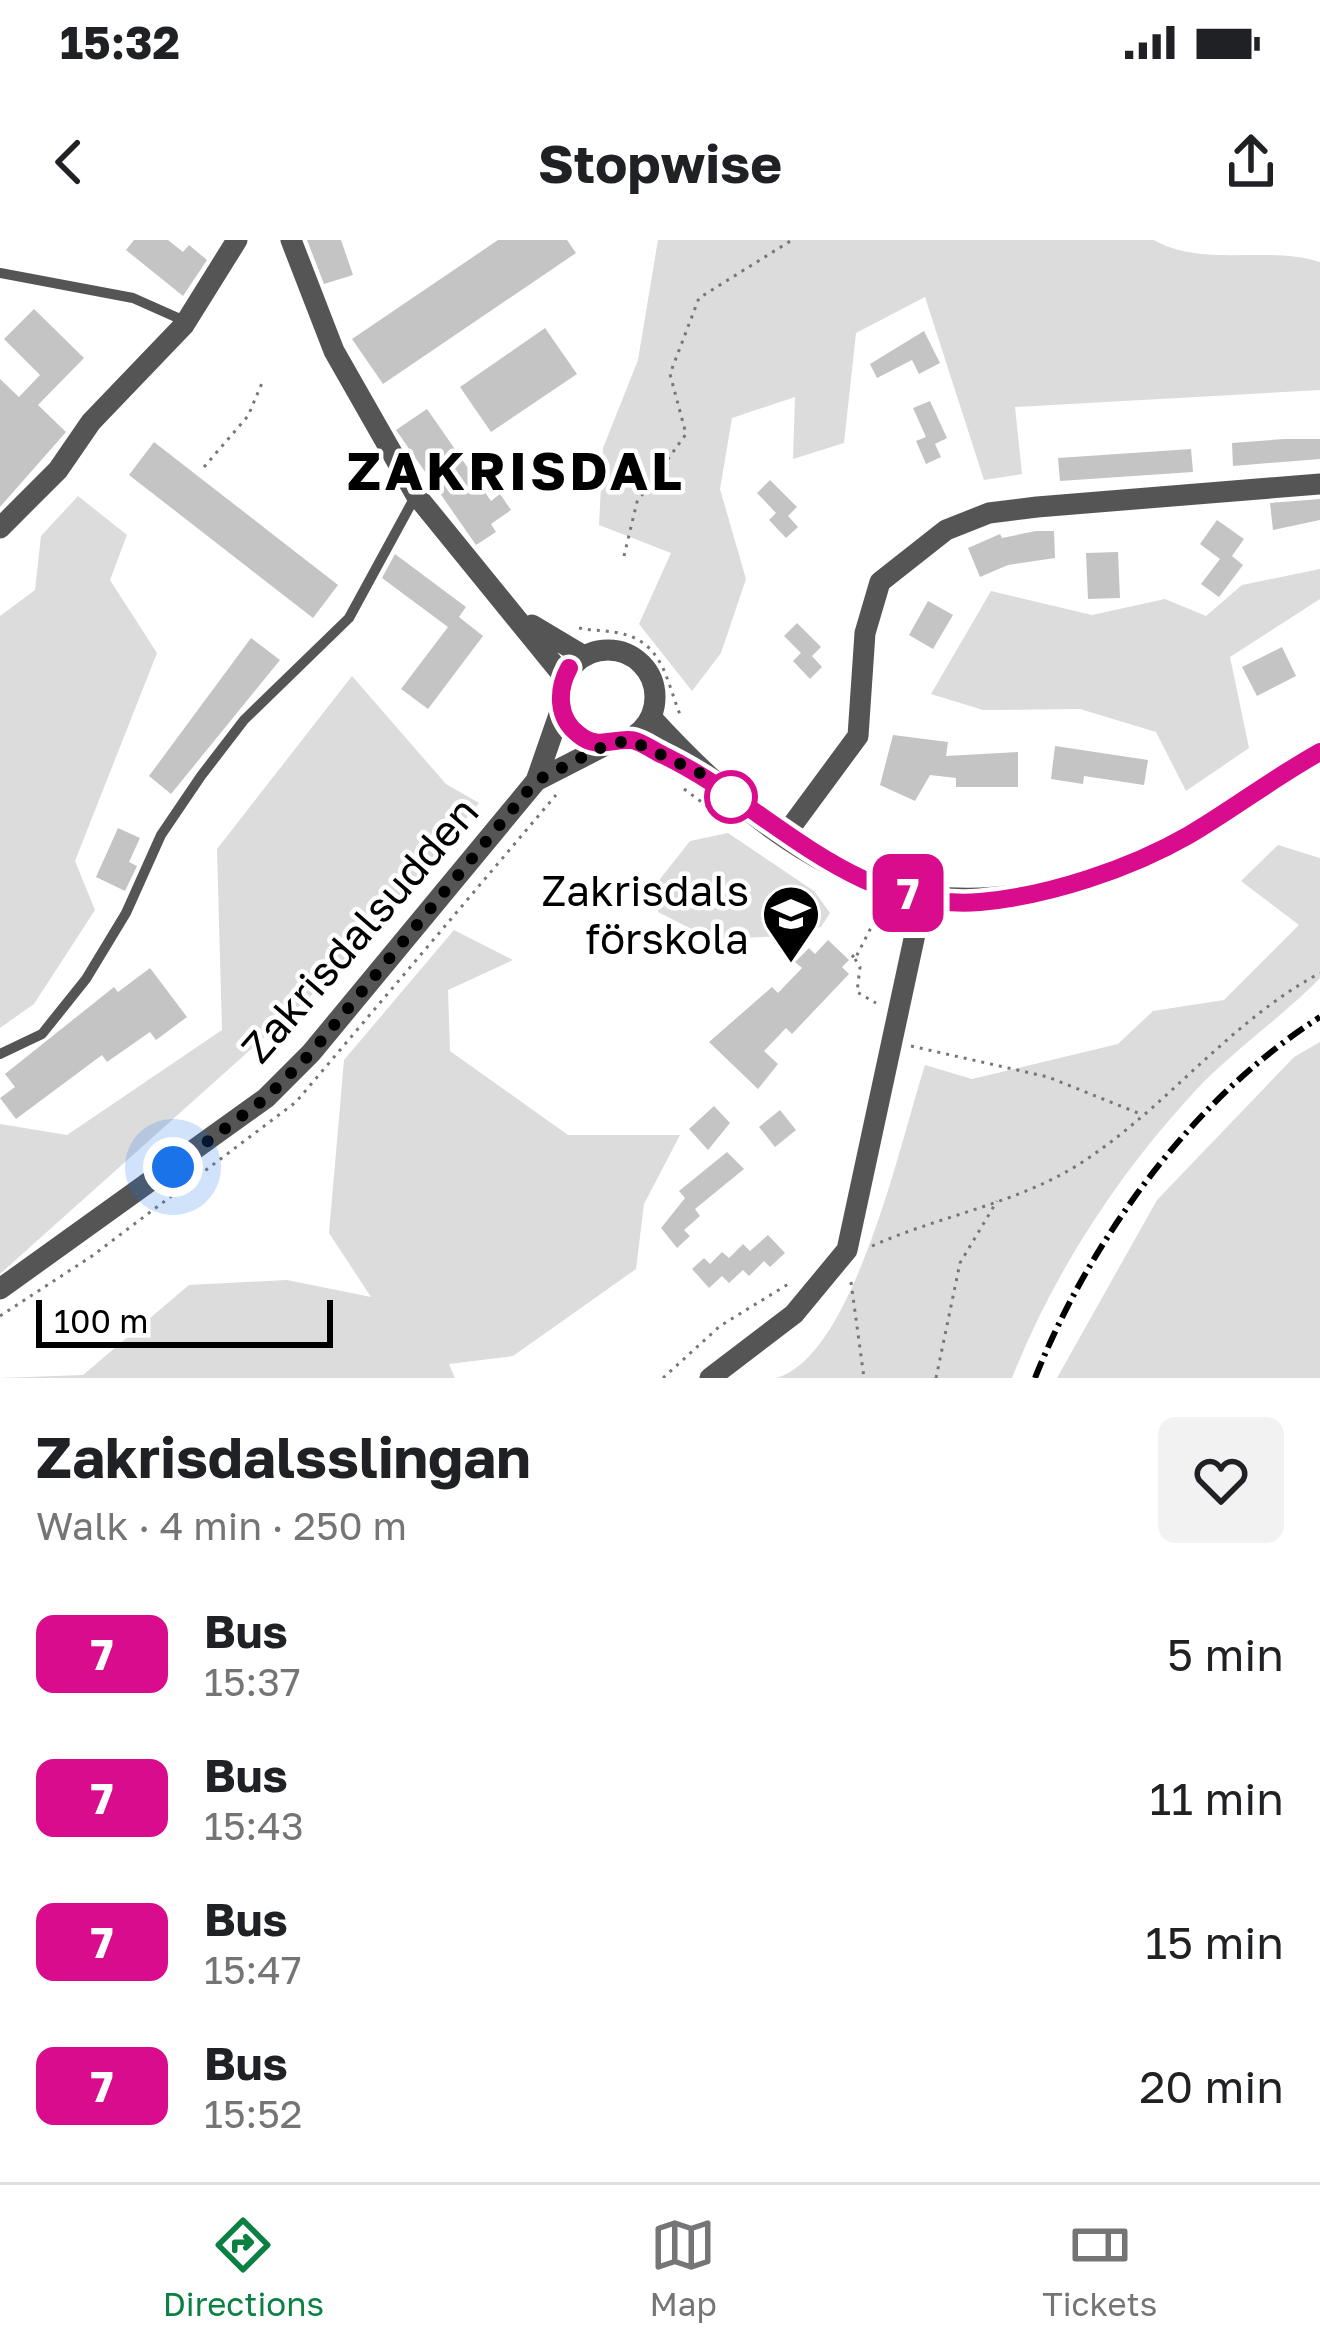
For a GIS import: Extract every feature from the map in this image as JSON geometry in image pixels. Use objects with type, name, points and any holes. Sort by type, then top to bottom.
[{"type":"street","points":[[0,528],[58,470],[91,422],[187,322],[237,240]]},
{"type":"street","points":[[291,240],[334,351],[416,496],[460,556],[521,618],[564,677]]},
{"type":"street","points":[[785,835],[858,736],[865,633],[880,582],[946,530],[967,519],[1037,506],[1320,484]]},
{"type":"street","points":[[521,618],[584,656]]},
{"type":"street","points":[[610,650],[635,658],[655,692],[651,718],[630,740],[606,745],[578,734],[561,709],[564,677],[584,656],[610,650]]},
{"type":"street","name":"Zakrisdalsudden","points":[[0,1289],[266,1098],[311,1053],[536,781],[561,709]]},
{"type":"street","points":[[651,718],[704,775],[785,835],[850,876],[923,897],[998,899],[1124,864],[1185,838],[1320,752]]},
{"type":"street","points":[[630,740],[704,775]]},
{"type":"street","name":"Zakrisdalsudden","points":[[536,781],[606,745]]},
{"type":"street","points":[[710,1378],[794,1314],[847,1250],[923,897]]},
{"type":"lane","points":[[0,273],[133,298],[187,322]]},
{"type":"lane","points":[[0,1054],[42,1034],[86,979],[126,913],[161,835],[201,776],[244,720],[349,618],[416,496]]},
{"type":"path","points":[[624,556],[637,502],[686,434],[670,374],[699,298],[791,240]]},
{"type":"path","points":[[204,467],[248,416],[262,382]]},
{"type":"path","points":[[577,627],[622,633],[646,644],[664,666],[685,725]]},
{"type":"path","points":[[881,1006],[856,992],[860,967],[853,957],[883,904]]},
{"type":"path","points":[[864,1378],[847,1250],[867,1249],[1064,1174],[1144,1115],[1210,1050],[1281,994],[1320,973]]},
{"type":"path","points":[[892,1043],[1048,1077],[1144,1115]]},
{"type":"path","points":[[936,1378],[960,1263],[998,1200]]},
{"type":"path","points":[[663,1378],[720,1326],[796,1279]]},
{"type":"shaded area","points":[[658,240],[1154,240],[1193,253],[1299,257],[1320,262],[1320,390],[1015,407],[1022,474],[984,480],[925,297],[856,333],[844,443],[793,459],[795,397],[732,418],[720,489],[746,579],[721,653],[692,691],[639,624],[671,553],[599,525],[603,448],[638,360]]},
{"type":"shaded area","points":[[78,496],[127,535],[110,580],[157,653],[75,861],[95,910],[34,1004],[0,1028],[0,616],[35,590],[41,536]]},
{"type":"shaded area","points":[[1320,569],[1320,599],[1230,657],[1249,748],[1186,791],[1156,732],[1080,709],[983,710],[931,694],[991,591],[1092,615],[1165,599],[1206,616],[1242,585]]},
{"type":"shaded area","points":[[352,676],[446,784],[479,803],[344,966],[0,1274],[0,1124],[67,1135],[222,1030],[217,849]]},
{"type":"shaded area","points":[[728,833],[814,891],[830,913],[821,927],[788,936],[711,939],[658,912],[660,879],[690,841]]},
{"type":"shaded area","points":[[1278,845],[1320,858],[1320,978],[1211,1075],[1140,1156],[1068,1262],[1012,1378],[776,1378],[804,1362],[829,1331],[851,1289],[888,1191],[925,1065],[972,1079],[1118,1044],[1153,1011],[1224,1000],[1299,925],[1241,881]]},
{"type":"shaded area","points":[[454,930],[513,960],[448,990],[450,1051],[568,1135],[680,1135],[644,1204],[636,1269],[513,1356],[449,1364],[455,1378],[0,1378],[83,1375],[189,1285],[287,1280],[371,1297],[329,1233],[344,1060]]},
{"type":"shaded area","points":[[1320,1042],[1320,1378],[1057,1378],[1157,1200],[1294,1057]]},
{"type":"building","points":[[134,240],[168,240],[183,252],[189,245],[207,260],[183,296],[126,250]]},
{"type":"building","points":[[307,240],[341,240],[353,275],[324,284]]},
{"type":"building","points":[[498,240],[567,240],[576,253],[383,384],[352,339]]},
{"type":"building","points":[[34,309],[84,358],[38,405],[66,432],[0,507],[0,379],[19,397],[40,375],[4,339]]},
{"type":"building","points":[[545,328],[577,374],[491,432],[460,387]]},
{"type":"building","points":[[924,331],[940,363],[919,374],[912,360],[877,378],[870,364]]},
{"type":"building","points":[[930,401],[947,438],[935,444],[941,457],[926,464],[916,441],[926,437],[913,408]]},
{"type":"building","points":[[427,409],[491,501],[500,494],[511,510],[491,524],[496,532],[476,545],[396,430]]},
{"type":"building","points":[[1320,439],[1320,459],[1233,466],[1232,443]]},
{"type":"building","points":[[154,442],[338,585],[313,618],[129,475]]},
{"type":"building","points":[[1191,449],[1193,472],[1060,481],[1058,458]]},
{"type":"building","points":[[770,480],[797,507],[788,516],[798,527],[786,538],[769,520],[776,513],[757,493]]},
{"type":"building","points":[[1320,499],[1320,520],[1273,530],[1270,503]]},
{"type":"building","points":[[1217,520],[1244,539],[1232,556],[1243,565],[1219,597],[1201,584],[1220,559],[1200,544]]},
{"type":"building","points":[[1054,531],[1055,558],[1008,565],[980,577],[968,548],[1000,534],[1002,538]]},
{"type":"building","points":[[1118,552],[1120,598],[1088,599],[1086,553]]},
{"type":"building","points":[[395,554],[466,607],[459,617],[483,636],[428,709],[401,689],[448,627],[382,578]]},
{"type":"building","points":[[928,601],[953,615],[933,649],[909,635]]},
{"type":"building","points":[[797,623],[821,647],[812,656],[822,667],[810,679],[793,661],[801,653],[784,636]]},
{"type":"building","points":[[251,638],[280,660],[171,794],[149,776]]},
{"type":"building","points":[[1282,647],[1296,676],[1257,696],[1242,667]]},
{"type":"building","points":[[893,735],[948,742],[946,756],[1018,752],[1018,787],[956,787],[956,778],[930,775],[915,801],[880,785]]},
{"type":"building","points":[[1055,746],[1148,760],[1144,785],[1084,776],[1083,784],[1051,779]]},
{"type":"building","points":[[118,828],[140,838],[129,862],[137,866],[125,891],[96,877]]},
{"type":"building","points":[[828,940],[849,960],[842,967],[849,974],[792,1034],[786,1028],[764,1051],[778,1064],[758,1089],[709,1042],[772,987],[778,993],[802,968],[795,962],[809,948],[815,954]]},
{"type":"building","points":[[150,968],[187,1017],[156,1040],[150,1032],[107,1062],[102,1055],[16,1119],[0,1098],[15,1087],[5,1074],[114,987],[118,992]]},
{"type":"building","points":[[714,1106],[730,1123],[708,1150],[689,1129]]},
{"type":"building","points":[[780,1110],[796,1130],[775,1147],[759,1127]]},
{"type":"building","points":[[727,1152],[744,1169],[695,1209],[700,1216],[684,1230],[690,1236],[677,1248],[661,1228],[685,1198],[679,1191]]},
{"type":"building","points":[[768,1235],[785,1253],[770,1267],[764,1261],[749,1276],[743,1270],[729,1283],[722,1276],[709,1288],[692,1269],[704,1258],[710,1264],[722,1252],[729,1258],[743,1244],[750,1251]]},
{"type":"railway","points":[[1035,1378],[1085,1274],[1150,1176],[1229,1088],[1320,1017]]},
{"type":"bus line","name":"7","points":[[569,668],[560,693],[561,709],[578,734],[606,745],[630,740],[658,753],[704,775],[756,816],[850,876],[923,897],[976,902],[1018,896],[1124,864],[1185,838],[1320,752]]},
{"type":"place","name":"Zakrisdals förskola","points":[[791,965]]},
{"type":"district","name":"ZAKRISDAL","points":[[516,469]]},
{"type":"route","points":[[173,1167],[266,1098],[311,1053],[536,781],[606,745],[630,740],[704,775],[731,797]]}]
